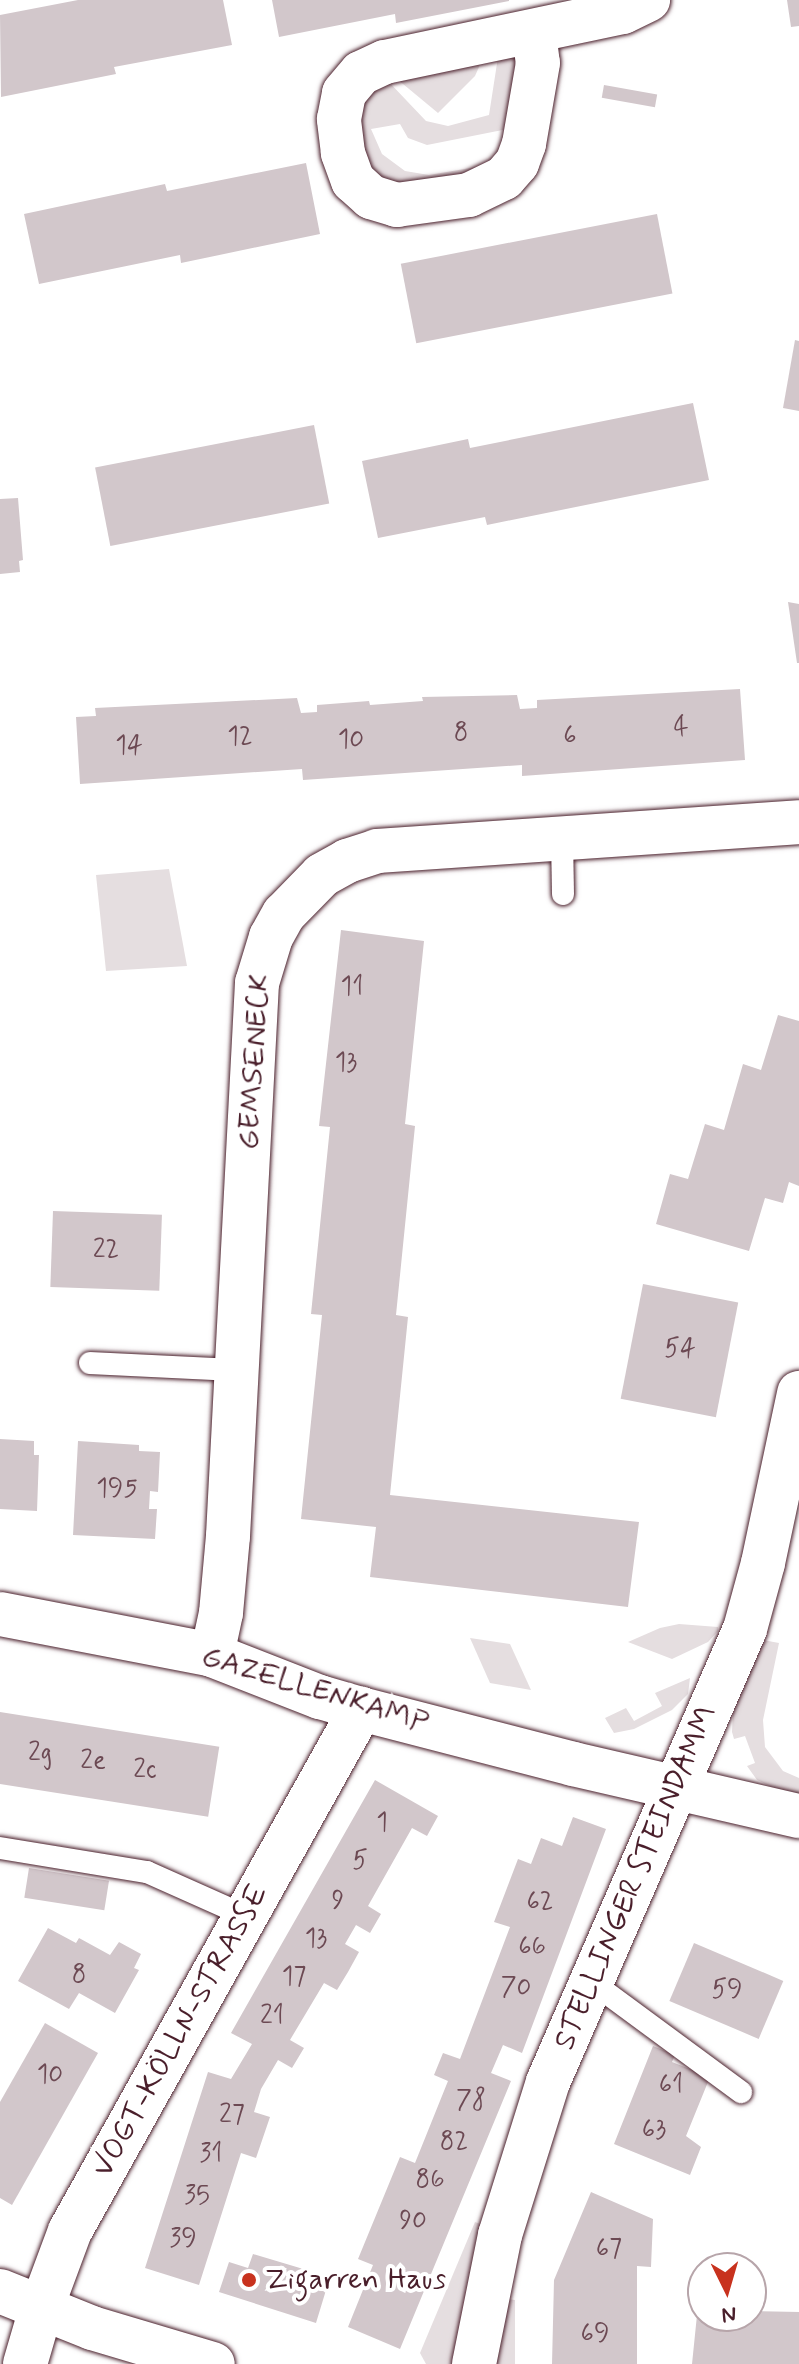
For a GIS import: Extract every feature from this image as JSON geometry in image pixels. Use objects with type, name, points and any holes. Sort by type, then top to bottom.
[{"type":"street","points":[[534,32],[538,63],[524,144],[517,163],[504,178],[469,195],[397,205],[371,197],[353,181],[343,153],[339,119],[344,93],[361,73],[385,62],[623,12],[648,0]]},
{"type":"street","name":"GEMSENECK","points":[[212,1655],[221,1613],[228,1536],[234,1370],[257,983],[271,937],[284,914],[322,875],[347,861],[377,851],[799,822]]},
{"type":"street","name":"STELLINGER STEINDAMM","points":[[474,2364],[500,2235],[521,2160],[548,2082],[593,1983],[674,1786],[745,1629],[763,1563],[799,1393]]},
{"type":"street","name":"GAZELLENKAMP","points":[[0,1614],[212,1655],[320,1697],[361,1709],[573,1764],[799,1816]]},
{"type":"street","name":"VOGT-KÖLLN-STRASSE","points":[[25,2364],[41,2309],[70,2231],[361,1709]]},
{"type":"street","points":[[0,2291],[41,2309],[213,2364]]},
{"type":"lane","points":[[562,837],[563,894]]},
{"type":"lane","points":[[90,1363],[234,1370]]},
{"type":"lane","points":[[0,1848],[147,1872],[246,1916]]},
{"type":"lane","points":[[593,1983],[741,2092]]},
{"type":"shaded area","points":[[498,57],[521,57],[513,128],[427,145],[408,138],[400,124],[371,129],[382,154],[405,171],[429,175],[494,164],[488,172],[395,188],[372,170],[362,154],[357,106],[379,84],[387,80],[426,121],[448,126],[489,115]]},
{"type":"shaded area","points":[[482,60],[475,76],[438,113],[397,79]]},
{"type":"shaded area","points":[[169,869],[187,966],[106,971],[96,875]]},
{"type":"shaded area","points":[[679,1624],[718,1627],[718,1631],[708,1642],[672,1659],[628,1642],[660,1628]]},
{"type":"shaded area","points":[[470,1638],[510,1644],[531,1690],[490,1683]]},
{"type":"shaded area","points":[[763,1640],[779,1643],[763,1720],[765,1747],[783,1771],[799,1778],[799,1800],[757,1780],[747,1766],[755,1763],[745,1736],[734,1739],[732,1732],[733,1712]]},
{"type":"shaded area","points":[[690,1678],[688,1694],[672,1710],[634,1729],[614,1733],[605,1718],[626,1708],[634,1721],[662,1706],[655,1693]]},
{"type":"shaded area","points":[[475,2222],[483,2225],[454,2364],[426,2364],[420,2353]]},
{"type":"shaded area","points":[[508,2299],[515,2300],[515,2364],[494,2364]]},
{"type":"building","points":[[78,0],[223,0],[232,45],[114,67],[116,74],[1,97],[0,15]]},
{"type":"building","points":[[272,0],[509,1],[396,23],[395,14],[279,37]]},
{"type":"building","points":[[787,0],[799,0],[799,26],[791,27]]},
{"type":"building","points":[[604,85],[657,94],[655,107],[602,98]]},
{"type":"building","points":[[306,163],[320,234],[181,263],[180,255],[39,284],[24,214],[165,184],[167,191]]},
{"type":"building","points":[[657,214],[672,294],[416,343],[401,264]]},
{"type":"building","points":[[795,340],[799,341],[799,411],[783,408]]},
{"type":"building","points":[[693,403],[709,480],[487,525],[485,517],[378,538],[362,461],[468,439],[470,448]]},
{"type":"building","points":[[314,425],[329,504],[110,546],[95,468]]},
{"type":"building","points":[[18,498],[23,560],[19,561],[20,572],[0,574],[0,499]]},
{"type":"building","points":[[788,602],[799,604],[799,663],[797,663]]},
{"type":"building","points":[[740,689],[745,760],[522,776],[522,765],[303,780],[302,769],[80,784],[76,717],[96,716],[95,708],[297,698],[301,713],[317,712],[317,705],[423,701],[422,697],[517,695],[520,709],[537,708],[537,700]]},
{"type":"building","points":[[341,930],[424,941],[405,1124],[415,1126],[396,1315],[408,1317],[390,1495],[639,1522],[628,1607],[370,1577],[376,1527],[301,1519],[322,1315],[311,1314],[330,1127],[319,1126]]},
{"type":"building","points":[[778,1015],[799,1021],[799,1186],[789,1182],[783,1203],[765,1198],[749,1251],[656,1224],[670,1174],[688,1179],[705,1124],[724,1130],[743,1064],[761,1070]]},
{"type":"building","points":[[53,1211],[162,1215],[159,1291],[50,1287]]},
{"type":"building","points":[[643,1284],[738,1303],[716,1417],[621,1399]]},
{"type":"building","points":[[0,1439],[34,1441],[34,1455],[39,1455],[37,1511],[0,1509]]},
{"type":"building","points":[[78,1441],[139,1445],[139,1451],[160,1452],[158,1492],[150,1491],[149,1509],[157,1509],[155,1539],[73,1535]]},
{"type":"building","points":[[0,1712],[219,1747],[208,1817],[0,1784]]},
{"type":"building","points":[[375,1780],[438,1816],[427,1836],[412,1828],[368,1906],[381,1914],[370,1933],[356,1925],[345,1944],[359,1952],[348,1972],[337,1990],[324,1983],[290,2040],[304,2048],[292,2068],[278,2060],[261,2089],[254,2112],[270,2117],[256,2158],[241,2153],[199,2285],[145,2268],[208,2072],[231,2079],[252,2044],[231,2033]]},
{"type":"building","points":[[573,1817],[606,1829],[522,2053],[503,2045],[491,2073],[511,2081],[400,2349],[348,2327],[373,2265],[358,2259],[400,2157],[415,2163],[448,2081],[434,2075],[443,2053],[460,2059],[510,1927],[494,1922],[518,1859],[531,1864],[541,1838],[562,1846]]},
{"type":"building","points":[[29,1868],[109,1881],[104,1910],[24,1898]]},
{"type":"building","points":[[48,1928],[76,1943],[79,1938],[110,1955],[119,1942],[141,1954],[134,1968],[139,1970],[115,2013],[79,1993],[69,2009],[18,1981]]},
{"type":"building","points":[[694,1943],[783,1981],[759,2039],[669,2001]]},
{"type":"building","points":[[45,2023],[98,2053],[12,2205],[0,2198],[0,2102]]},
{"type":"building","points":[[653,2046],[675,2055],[672,2062],[710,2077],[686,2136],[701,2147],[690,2175],[614,2144]]},
{"type":"building","points":[[591,2192],[653,2219],[651,2267],[637,2266],[637,2364],[552,2364],[554,2280]]},
{"type":"building","points":[[253,2254],[330,2277],[316,2323],[219,2292],[229,2262],[248,2268]]},
{"type":"building","points":[[767,2311],[799,2312],[799,2364],[692,2364],[695,2332],[767,2332]]},
{"type":"place","name":"Zigarren Haus","points":[[249,2280]]}]
